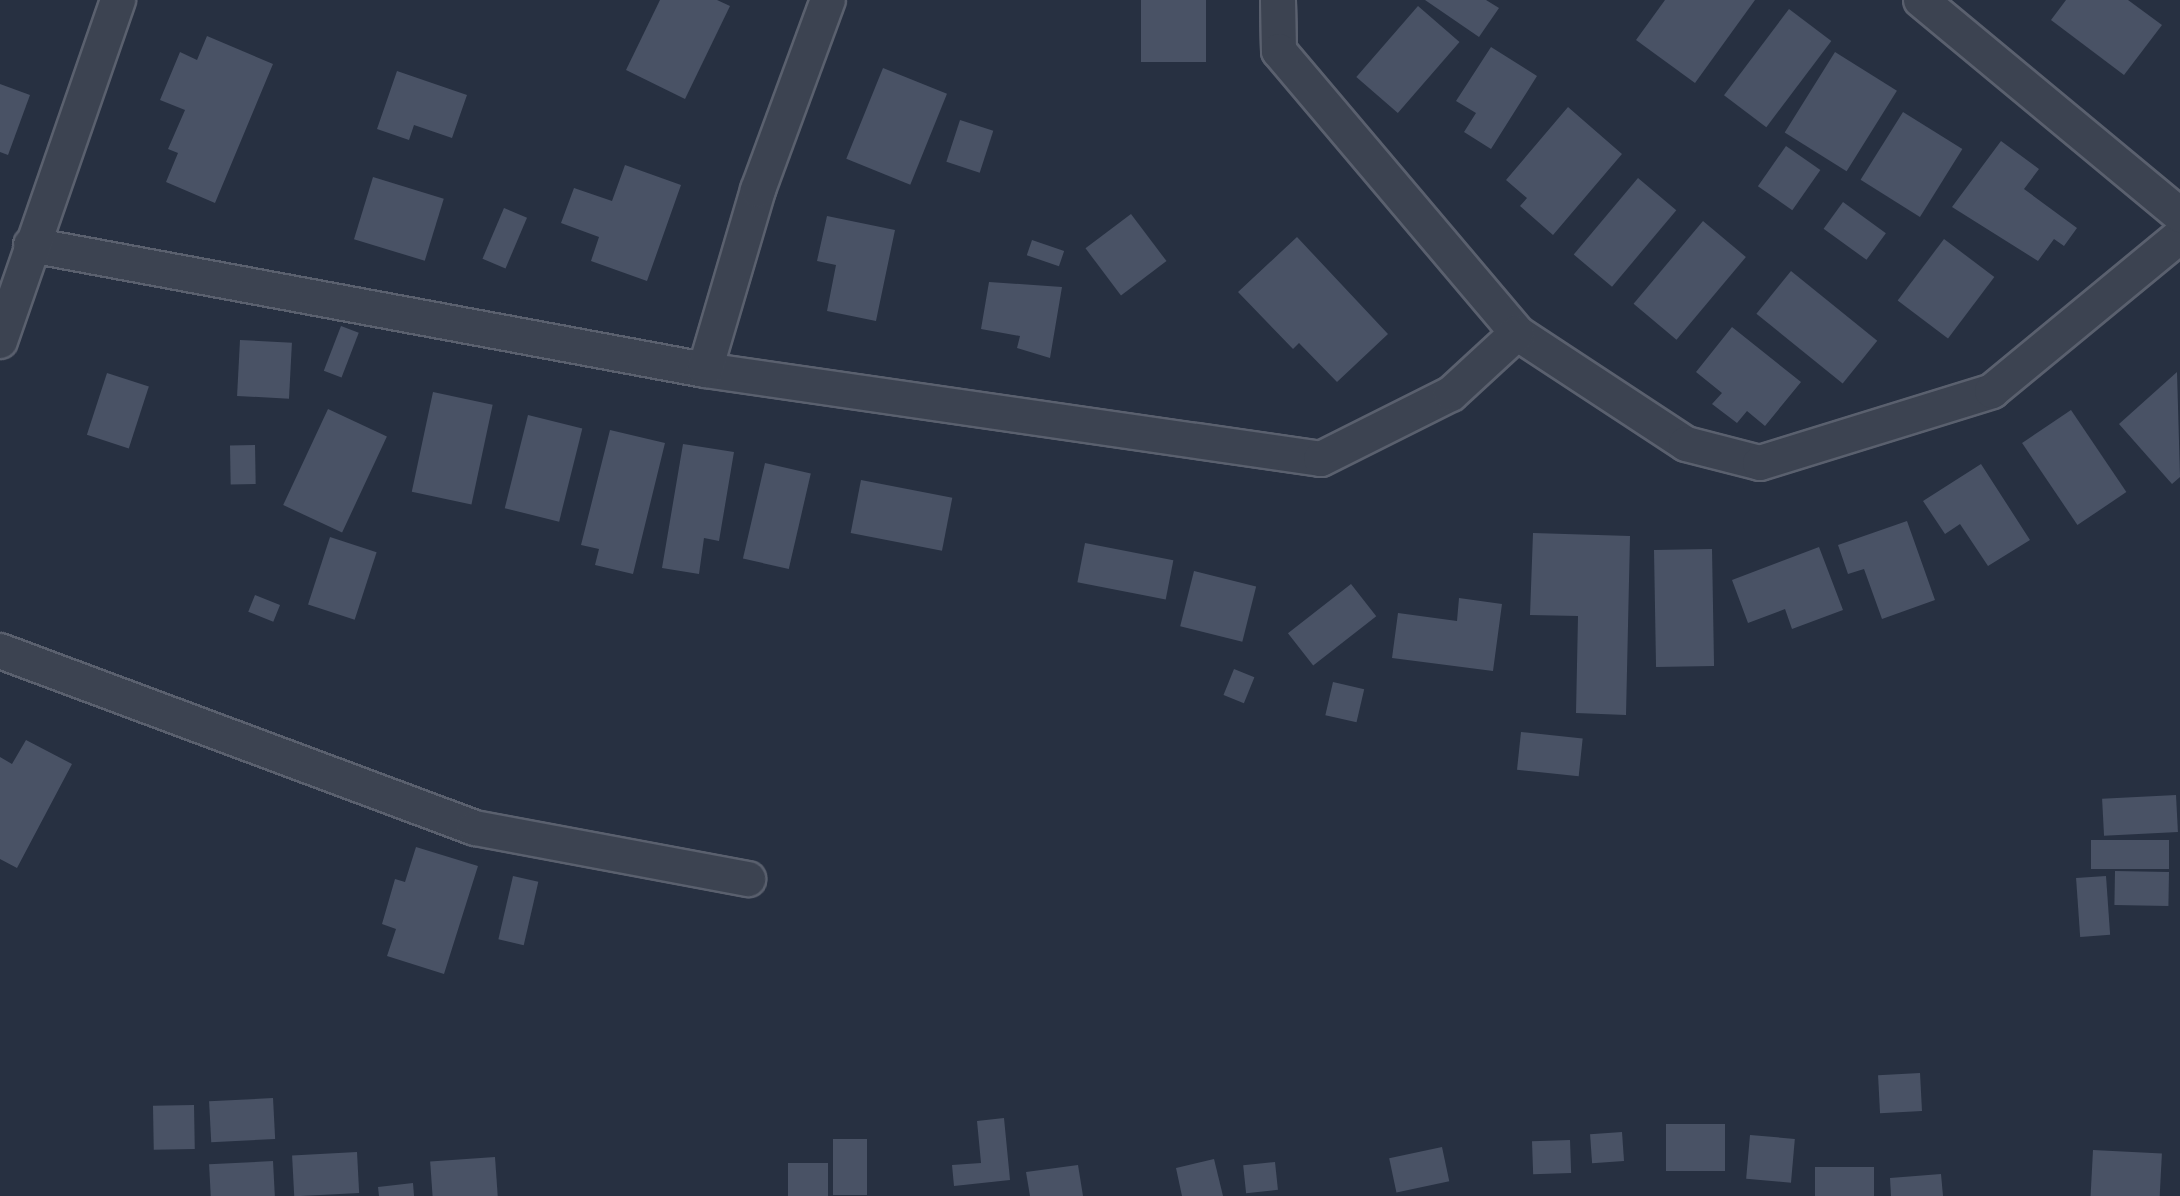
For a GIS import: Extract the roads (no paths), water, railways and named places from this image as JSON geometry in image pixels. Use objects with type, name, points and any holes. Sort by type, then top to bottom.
[{"type":"street","points":[[0,341],[118,0]]},
{"type":"street","points":[[705,370],[758,190],[828,0]]},
{"type":"street","points":[[1278,0],[1279,51],[1517,333],[1686,444],[1760,463],[1992,391],[2180,236]]},
{"type":"street","points":[[1921,0],[2180,215]]},
{"type":"street","points":[[31,245],[705,370],[1321,459],[1451,394],[1517,333]]},
{"type":"street","points":[[0,651],[475,828],[748,879]]}]
